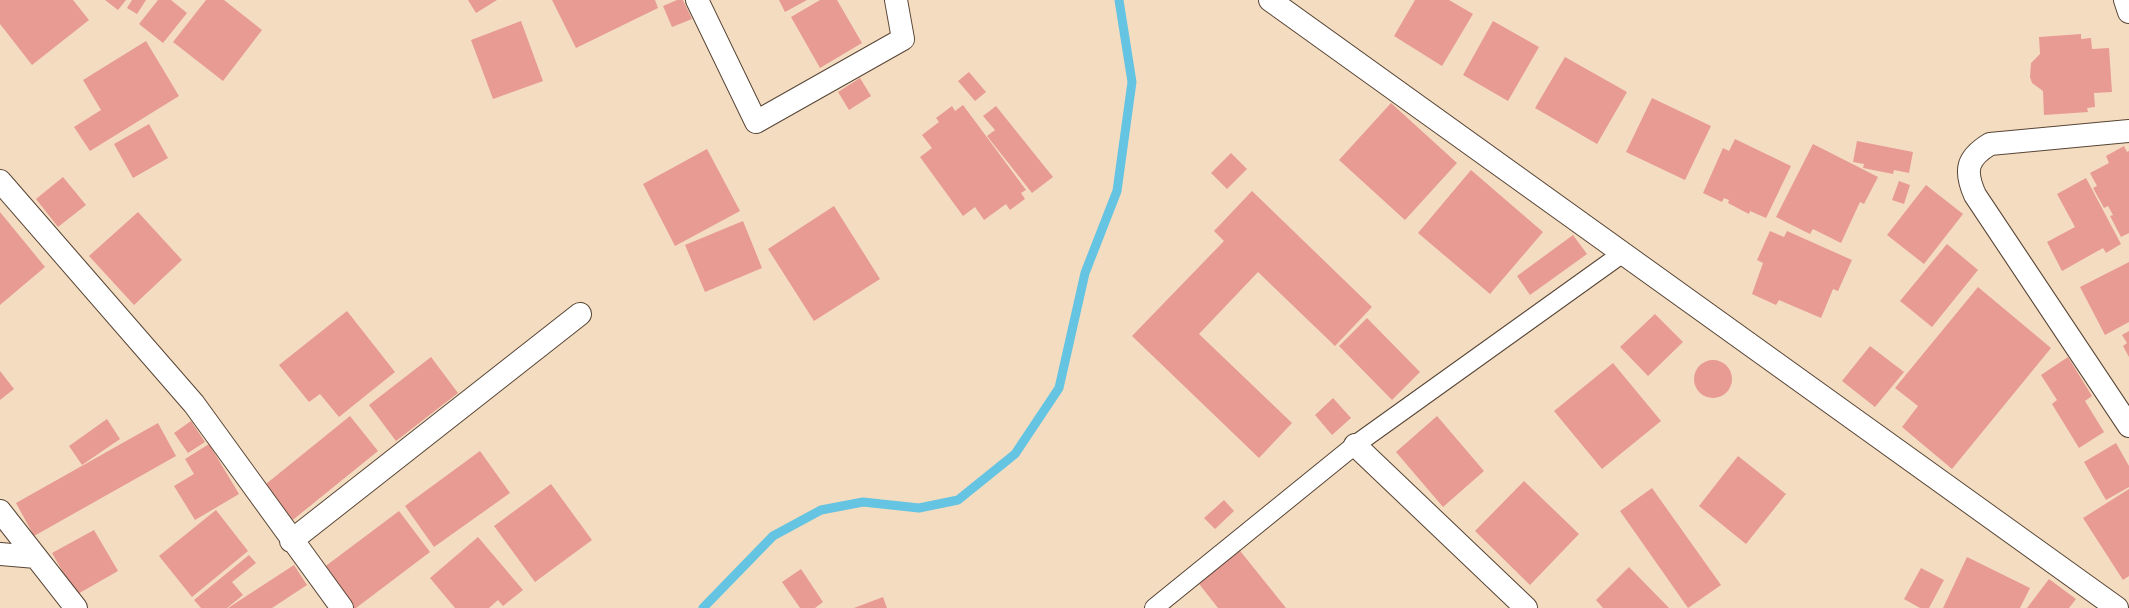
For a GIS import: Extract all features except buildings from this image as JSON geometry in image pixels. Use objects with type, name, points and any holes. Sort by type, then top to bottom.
[{"type":"street","points":[[697,0],[756,122],[903,39],[896,0]]},
{"type":"street","points":[[1270,0],[2117,608]]},
{"type":"street","points":[[2125,0],[2129,12]]},
{"type":"street","points":[[2129,131],[1990,144],[1977,152],[1970,164],[1969,180],[1975,195],[2129,426]]},
{"type":"street","points":[[0,181],[194,404],[291,541],[342,608]]},
{"type":"street","points":[[291,541],[580,314]]},
{"type":"street","points":[[1355,445],[1526,608]]},
{"type":"street","points":[[0,511],[76,608]]},
{"type":"street","points":[[0,554],[36,557]]},
{"type":"lane","points":[[1154,608],[1355,445],[1623,253]]},
{"type":"waterway","points":[[703,608],[773,536],[821,510],[863,502],[919,508],[958,500],[1015,454],[1059,388],[1085,273],[1117,191],[1132,82],[1119,0]]}]
